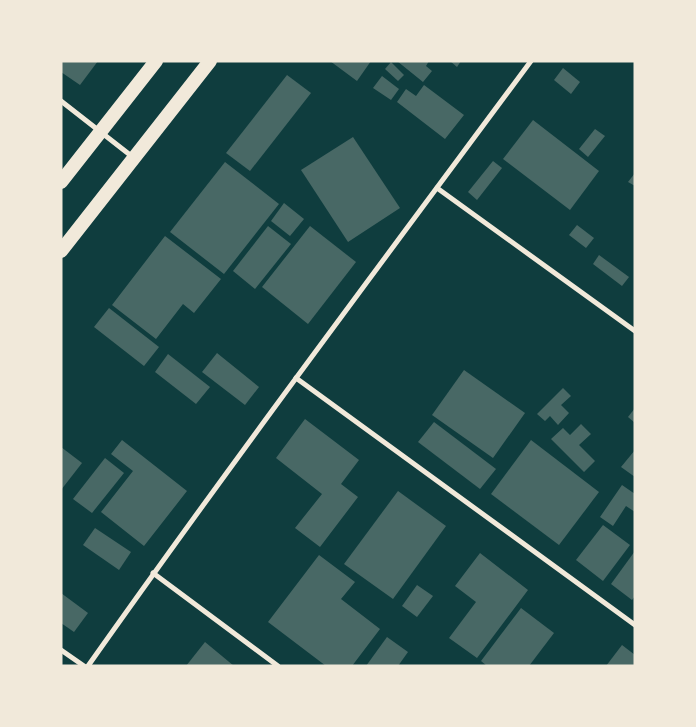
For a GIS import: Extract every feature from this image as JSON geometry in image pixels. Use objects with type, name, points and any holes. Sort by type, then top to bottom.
[{"type":"highway","points":[[61,182],[156,61]]},
{"type":"highway","points":[[61,251],[210,61]]},
{"type":"street","points":[[88,666],[296,378],[531,61]]},
{"type":"street","points":[[61,101],[134,158]]},
{"type":"street","points":[[437,188],[635,331]]},
{"type":"street","points":[[296,378],[635,625]]},
{"type":"street","points":[[154,573],[278,666]]},
{"type":"street","points":[[61,650],[84,666]]},
{"type":"building","points":[[61,61],[98,61],[80,85],[61,72]]},
{"type":"building","points":[[330,61],[371,61],[357,81]]},
{"type":"building","points":[[397,61],[429,61],[426,66],[432,71],[423,82]]},
{"type":"building","points":[[450,61],[461,61],[457,67]]},
{"type":"building","points":[[391,62],[404,75],[398,81],[385,69]]},
{"type":"building","points":[[563,68],[580,82],[571,94],[554,80]]},
{"type":"building","points":[[287,75],[311,93],[250,171],[226,153]]},
{"type":"building","points":[[382,76],[399,89],[391,100],[373,88]]},
{"type":"building","points":[[424,85],[464,115],[445,139],[397,102],[406,89],[416,96]]},
{"type":"building","points":[[533,120],[599,171],[570,210],[503,159]]},
{"type":"building","points":[[595,129],[605,136],[588,157],[579,149]]},
{"type":"building","points":[[353,137],[400,208],[348,242],[301,170]]},
{"type":"building","points":[[493,161],[502,168],[477,200],[468,192]]},
{"type":"building","points":[[225,162],[279,204],[224,274],[170,232]]},
{"type":"building","points":[[635,173],[635,186],[628,182]]},
{"type":"building","points":[[284,203],[304,219],[290,236],[271,221]]},
{"type":"building","points":[[577,225],[594,238],[586,248],[569,235]]},
{"type":"building","points":[[268,226],[291,244],[255,289],[233,271]]},
{"type":"building","points":[[310,226],[356,262],[308,324],[262,287]]},
{"type":"building","points":[[165,236],[221,279],[194,313],[183,304],[156,339],[112,305]]},
{"type":"building","points":[[599,255],[629,277],[622,286],[593,264]]},
{"type":"building","points":[[109,308],[159,347],[144,366],[94,327]]},
{"type":"building","points":[[217,353],[259,387],[245,405],[202,372]]},
{"type":"building","points":[[168,354],[210,387],[196,404],[155,372]]},
{"type":"building","points":[[464,370],[525,413],[493,458],[432,415]]},
{"type":"building","points":[[563,388],[571,396],[561,405],[569,413],[558,425],[550,416],[545,421],[537,414]]},
{"type":"building","points":[[635,408],[635,423],[628,417]]},
{"type":"building","points":[[305,419],[359,460],[341,484],[358,497],[320,547],[295,528],[322,494],[276,458]]},
{"type":"building","points":[[434,422],[496,469],[480,489],[418,442]]},
{"type":"building","points":[[581,424],[591,434],[579,445],[595,461],[584,472],[551,439],[563,428],[570,435]]},
{"type":"building","points":[[122,440],[187,491],[144,546],[101,512],[133,471],[111,454]]},
{"type":"building","points":[[531,440],[599,492],[559,545],[491,494]]},
{"type":"building","points":[[61,447],[82,463],[61,490]]},
{"type":"building","points":[[635,450],[635,477],[621,467]]},
{"type":"building","points":[[105,458],[124,473],[92,513],[73,499]]},
{"type":"building","points":[[622,485],[635,494],[635,512],[626,506],[613,526],[600,517]]},
{"type":"building","points":[[398,491],[446,526],[393,599],[344,564]]},
{"type":"building","points":[[603,525],[630,545],[603,581],[576,560]]},
{"type":"building","points":[[95,528],[131,552],[119,570],[83,545]]},
{"type":"building","points":[[635,551],[635,596],[632,600],[611,584]]},
{"type":"building","points":[[480,553],[528,590],[477,658],[449,638],[476,602],[455,586]]},
{"type":"building","points":[[319,555],[355,582],[341,599],[380,629],[352,666],[326,666],[268,622]]},
{"type":"building","points":[[417,585],[433,596],[417,617],[402,606]]},
{"type":"building","points":[[61,593],[88,613],[74,632],[61,623]]},
{"type":"building","points":[[521,608],[554,633],[529,666],[487,666],[481,661]]},
{"type":"building","points":[[387,637],[408,652],[398,666],[366,666]]},
{"type":"building","points":[[205,642],[234,666],[186,666]]},
{"type":"building","points":[[622,645],[635,655],[635,666],[606,666]]}]
